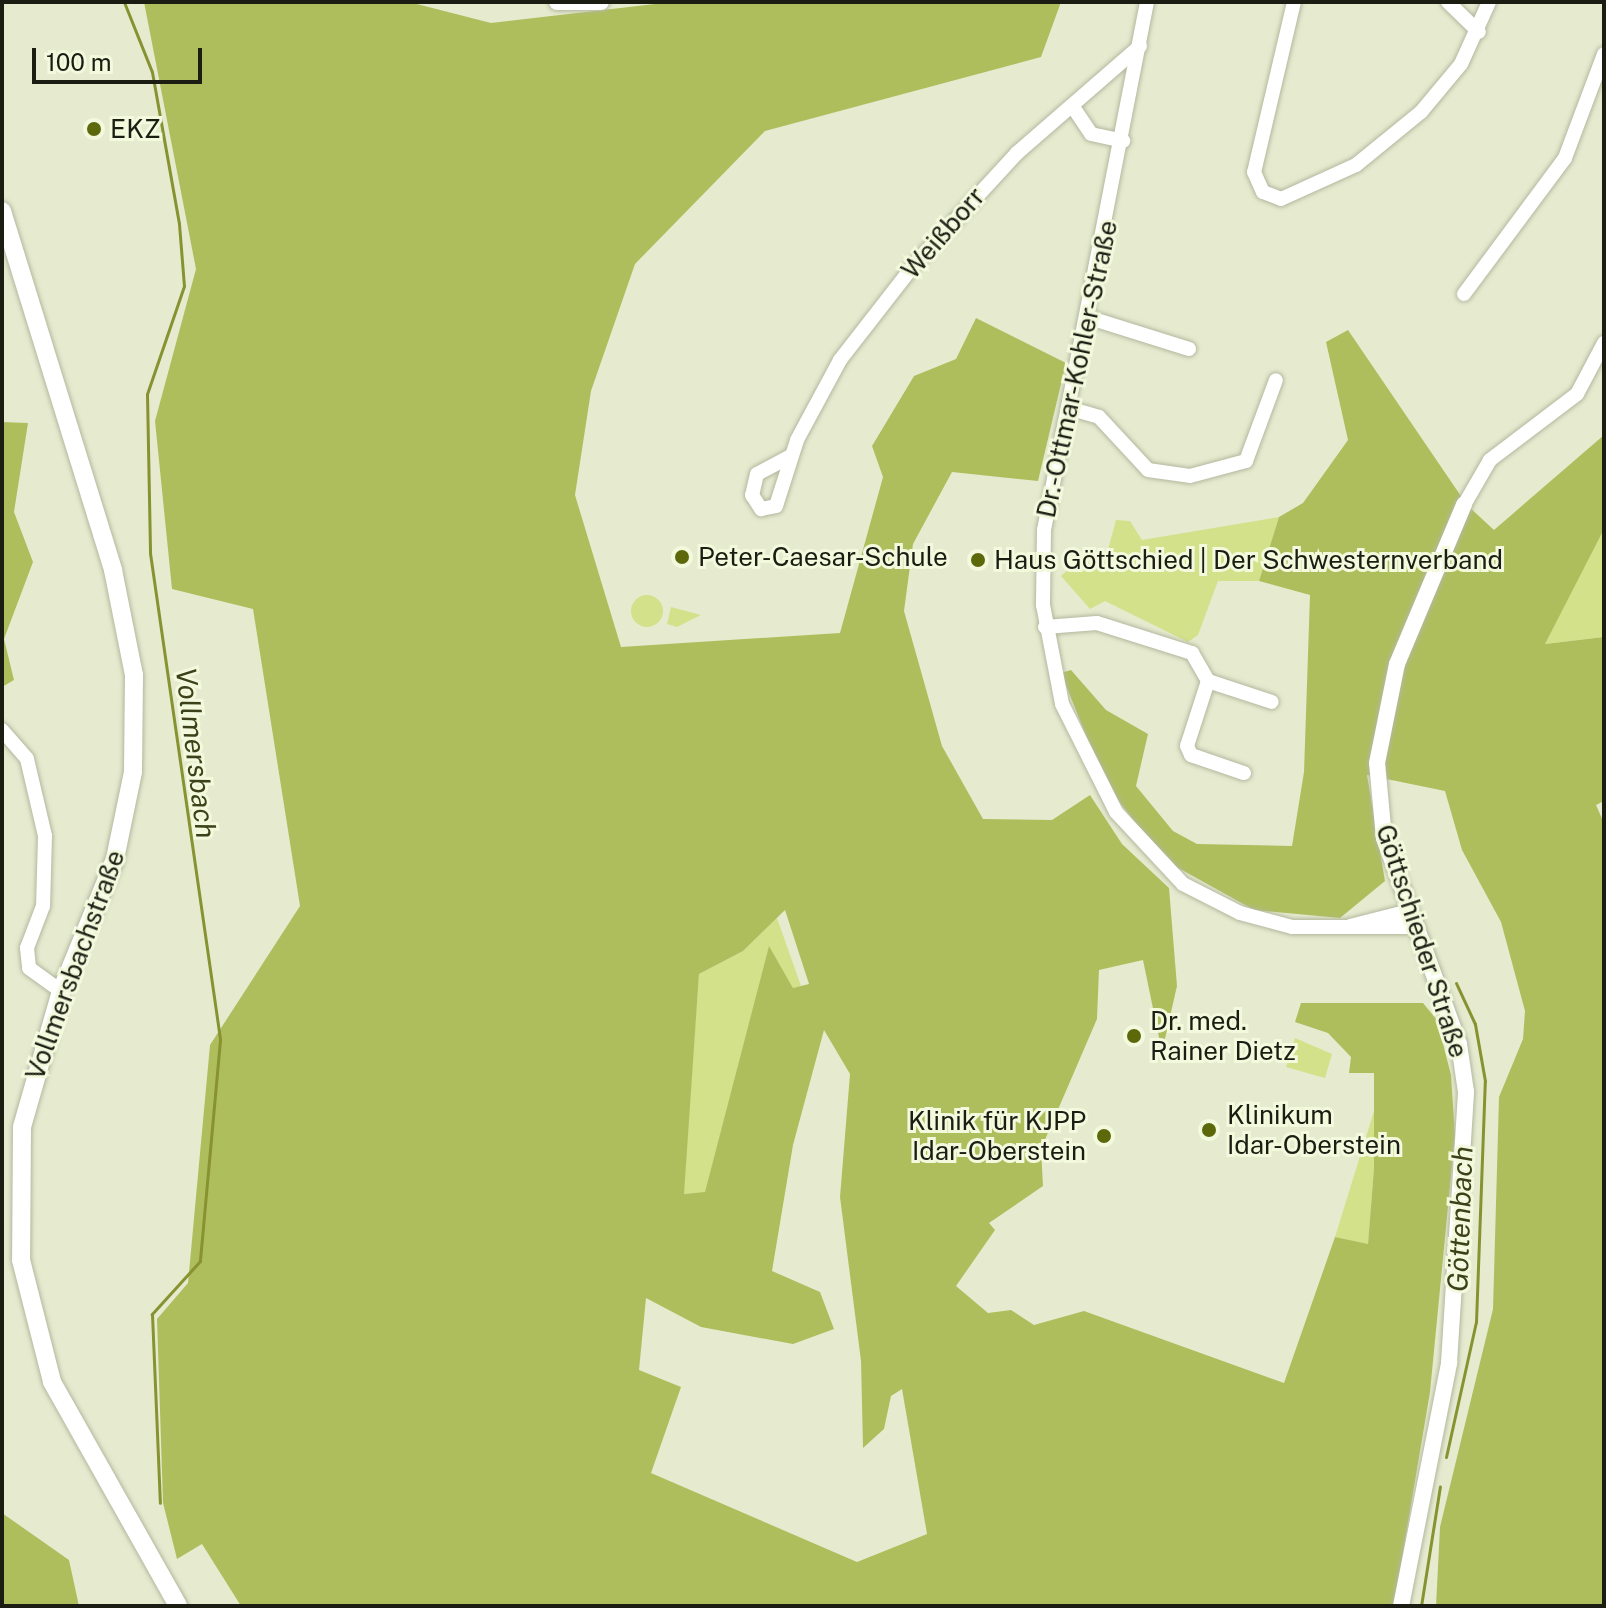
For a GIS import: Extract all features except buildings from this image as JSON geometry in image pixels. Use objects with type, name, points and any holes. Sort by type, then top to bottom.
[{"type":"main road","name":"Vollmersbachstraße","points":[[2,211],[113,570],[134,675],[130,796],[101,902],[61,991],[22,1127],[21,1260],[52,1382],[178,1606]]},
{"type":"street","points":[[557,2],[601,2]]},
{"type":"street","name":"Dr.-Ottmar-Kohler-Straße","points":[[1147,2],[1134,89],[1044,530],[1045,627],[1062,704],[1088,764],[1152,858],[1183,884],[1240,913],[1330,931],[1412,919]]},
{"type":"street","points":[[1294,2],[1254,172],[1263,192],[1281,199],[1337,176],[1398,134],[1451,79],[1479,32],[1489,2]]},
{"type":"street","points":[[1448,2],[1479,32]]},
{"type":"street","name":"Weißborr","points":[[789,457],[840,360],[905,276],[983,187],[1140,46]]},
{"type":"street","points":[[1464,294],[1565,158],[1604,54]]},
{"type":"street","points":[[1104,79],[1134,89]]},
{"type":"street","points":[[1073,107],[1091,134],[1123,141]]},
{"type":"street","points":[[1087,317],[1189,349]]},
{"type":"street","name":"Göttschieder Straße","points":[[1401,1606],[1449,1363],[1465,1166],[1463,1063],[1384,838],[1378,742],[1397,664],[1464,505],[1490,460],[1577,394],[1604,343]]},
{"type":"street","points":[[1068,408],[1099,417],[1148,470],[1190,476],[1238,466],[1251,455],[1276,380]]},
{"type":"street","points":[[1045,627],[1097,623],[1192,653],[1208,681],[1272,702]]},
{"type":"street","points":[[1208,681],[1187,746],[1191,755],[1244,773]]},
{"type":"street","points":[[2,730],[27,759],[45,836],[43,906],[27,948],[29,968],[61,991]]},
{"type":"green space","points":[[144,2],[409,2],[491,23],[672,2],[1061,2],[1041,57],[765,131],[635,264],[591,391],[575,495],[621,647],[840,633],[883,477],[872,446],[914,376],[956,359],[976,318],[1066,363],[1038,481],[952,472],[913,544],[904,611],[942,746],[983,819],[1052,820],[1090,795],[1122,844],[1169,888],[1177,986],[1162,1052],[1143,960],[1099,970],[1097,1019],[1041,1149],[1043,1186],[989,1223],[995,1230],[956,1286],[988,1313],[1011,1310],[1034,1325],[1084,1311],[1284,1383],[1335,1237],[1368,1244],[1374,1168],[1374,1073],[1349,1073],[1351,1057],[1328,1033],[1295,1022],[1301,1003],[1423,1003],[1437,1020],[1451,1075],[1455,1135],[1430,1392],[1394,1606],[241,1606],[202,1544],[177,1559],[163,1503],[157,1319],[188,1283],[210,1045],[300,906],[253,609],[172,589],[155,421],[196,269]],"holes":[[[785,910],[809,984],[793,988],[769,946],[705,1192],[684,1194],[699,974],[743,951]],[[824,1030],[850,1074],[840,1197],[861,1361],[863,1448],[884,1429],[891,1396],[902,1389],[927,1534],[857,1562],[651,1473],[681,1387],[639,1370],[646,1298],[701,1327],[793,1344],[834,1329],[820,1292],[772,1271],[793,1145]]]},
{"type":"green space","points":[[1348,330],[1467,505],[1494,530],[1604,435],[1604,529],[1545,644],[1604,637],[1604,801],[1596,805],[1604,823],[1604,1606],[1436,1606],[1440,1527],[1493,1309],[1499,1097],[1523,1039],[1525,1011],[1501,922],[1462,850],[1445,791],[1367,775],[1385,881],[1340,918],[1254,910],[1164,860],[1105,783],[1061,673],[1071,670],[1106,710],[1148,734],[1136,786],[1173,831],[1197,844],[1292,846],[1304,772],[1310,595],[1259,581],[1279,517],[1303,503],[1348,440],[1326,342]]},
{"type":"green space","points":[[2,422],[28,423],[14,512],[33,562],[4,639],[14,680],[2,687]]},
{"type":"green space","points":[[1279,517],[1259,581],[1218,581],[1198,635],[1188,642],[1105,601],[1090,609],[1061,576],[1074,564],[1105,561],[1116,520],[1130,521],[1142,540]]},
{"type":"green space","points":[[1604,529],[1604,637],[1544,644],[1574,581]]},
{"type":"green space","points":[[647,595],[659,599],[663,611],[659,623],[647,627],[635,623],[631,611],[635,599]]},
{"type":"green space","points":[[671,607],[701,615],[677,627],[667,624]]},
{"type":"green space","points":[[777,918],[801,986],[793,988],[769,947],[705,1193],[683,1194],[699,974],[743,951]]},
{"type":"green space","points":[[1295,1038],[1332,1054],[1325,1078],[1286,1067]]},
{"type":"green space","points":[[1374,1111],[1374,1168],[1368,1245],[1335,1237]]},
{"type":"green space","points":[[2,1513],[69,1560],[79,1606],[2,1606]]},
{"type":"waterway","name":"Vollmersbach","points":[[124,2],[152,72],[179,224],[184,286],[147,394],[150,553],[220,1040],[200,1261],[152,1314],[160,1503]]},
{"type":"waterway","name":"Göttenbach","points":[[1446,1457],[1476,1322],[1485,1081],[1475,1024],[1456,983]]},
{"type":"waterway","name":"Göttenbach","points":[[1421,1606],[1440,1486]]},
{"type":"place","name":"EKZ","points":[[94,129]]},
{"type":"place","name":"Peter-Caesar-Schule","points":[[682,557]]},
{"type":"place","name":"Haus Göttschied | Der Schwesternverband","points":[[978,560]]},
{"type":"place","name":"Dr. med. Rainer Dietz","points":[[1134,1036]]},
{"type":"place","name":"Klinikum Idar-Oberstein","points":[[1209,1130]]},
{"type":"place","name":"Klinik für KJPP Idar-Oberstein","points":[[1104,1136]]}]
